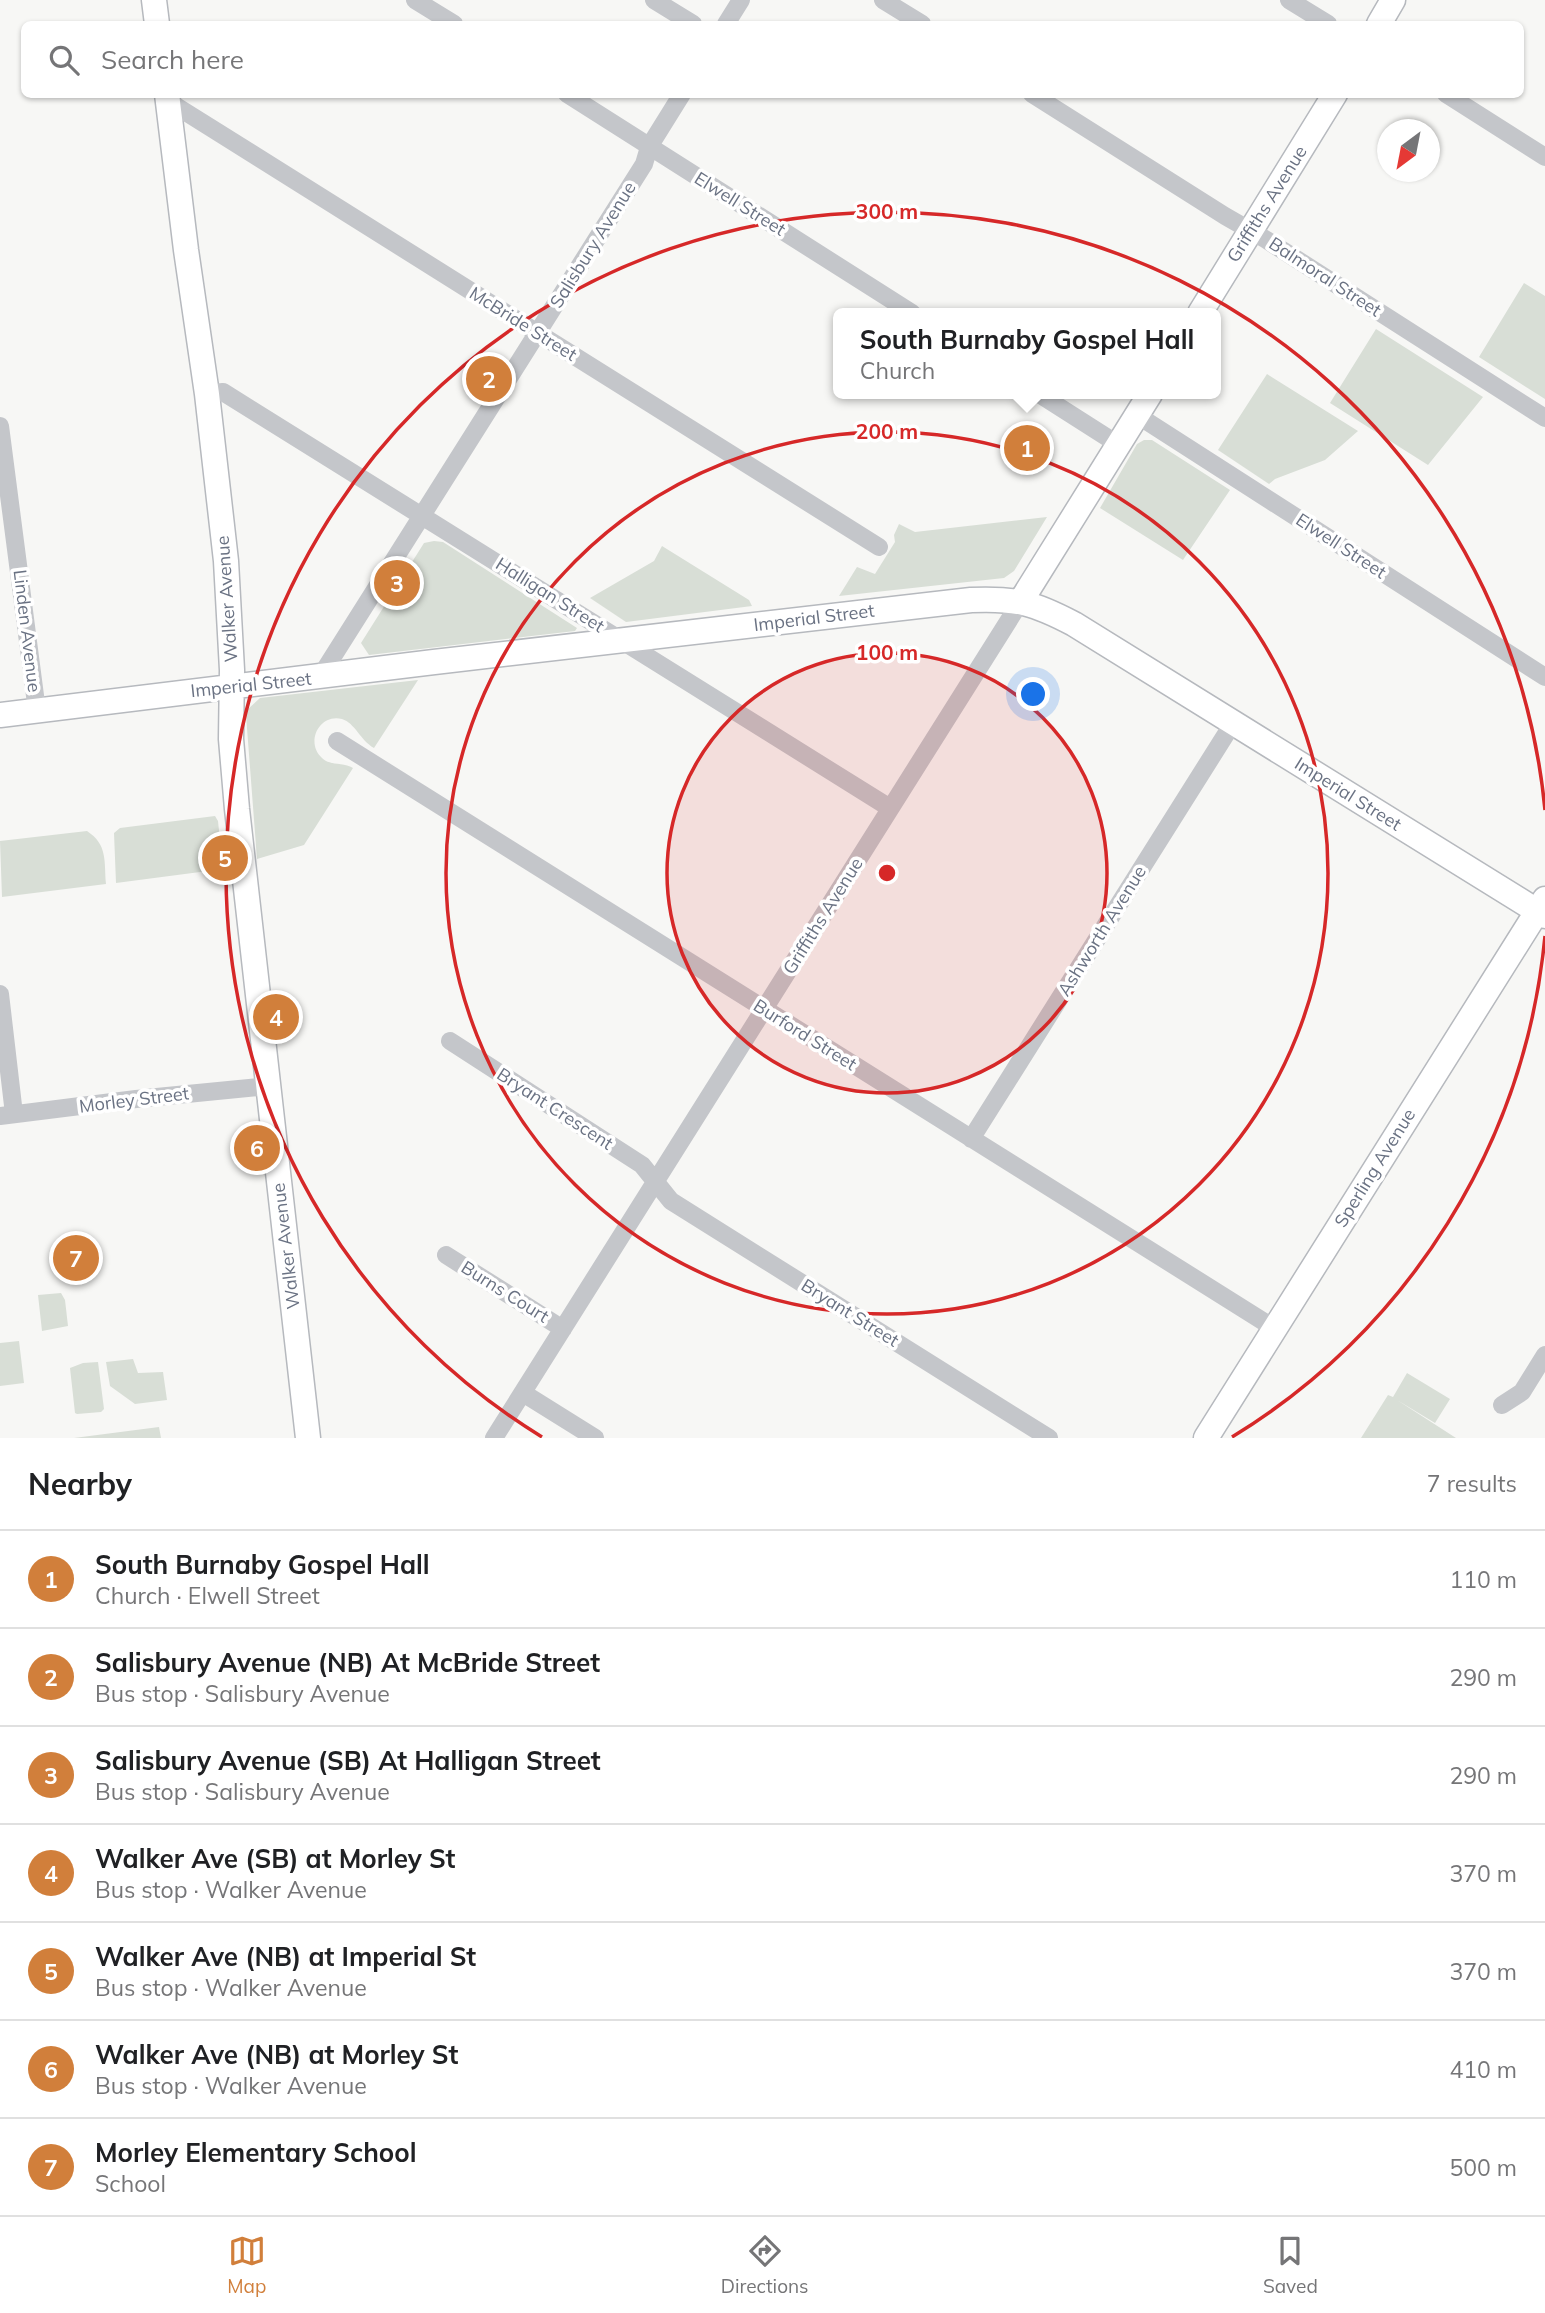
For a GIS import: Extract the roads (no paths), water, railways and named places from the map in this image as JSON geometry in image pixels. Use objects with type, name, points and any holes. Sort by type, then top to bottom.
[{"type":"street","points":[[154,0],[157,21]]},
{"type":"street","points":[[415,0],[449,21]]},
{"type":"street","points":[[654,0],[688,21]]},
{"type":"street","points":[[728,21],[741,0]]},
{"type":"street","points":[[883,0],[917,21]]},
{"type":"street","points":[[1289,0],[1323,21]]},
{"type":"street","points":[[1381,21],[1393,0]]},
{"type":"street","name":"McBride Street","points":[[167,98],[878,547]]},
{"type":"street","name":"Walker Avenue","points":[[167,98],[207,394],[226,561],[232,687],[230,739],[308,1438]]},
{"type":"street","name":"Elwell Street","points":[[573,98],[904,308]]},
{"type":"street","name":"Salisbury Avenue","points":[[320,677],[644,164],[649,147],[680,98]]},
{"type":"street","name":"Balmoral Street","points":[[1038,98],[1545,418]]},
{"type":"street","name":"Griffiths Avenue","points":[[1203,308],[1332,98]]},
{"type":"street","points":[[1452,98],[1545,158]]},
{"type":"street","name":"Halligan Street","points":[[207,394],[223,392],[890,808]]},
{"type":"street","points":[[1047,399],[1119,445]]},
{"type":"street","name":"Griffiths Avenue","points":[[494,1438],[1147,399]]},
{"type":"street","name":"Elwell Street","points":[[1138,415],[1545,677]]},
{"type":"street","name":"Linden Avenue","points":[[0,426],[37,711]]},
{"type":"street","name":"Imperial Street","points":[[0,715],[971,600],[1021,601],[1038,606],[1074,624],[1542,909]]},
{"type":"street","name":"Ashworth Avenue","points":[[971,1139],[1233,723]]},
{"type":"street","name":"Burford Street","points":[[337,741],[1275,1328]]},
{"type":"street","name":"Sperling Avenue","points":[[1206,1438],[1542,909]]},
{"type":"street","points":[[0,994],[7,1115]]},
{"type":"street","name":"Bryant Crescent","points":[[450,1041],[642,1165],[656,1182]]},
{"type":"street","name":"Morley Street","points":[[7,1115],[136,1098],[269,1086]]},
{"type":"street","name":"Bryant Street","points":[[656,1182],[671,1201],[1049,1438]]},
{"type":"street","name":"Burns Court","points":[[446,1255],[563,1329]]},
{"type":"street","points":[[1502,1405],[1522,1392],[1545,1355]]},
{"type":"street","points":[[523,1393],[595,1438]]},
{"type":"place","name":"Salisbury Avenue (NB) At McBride Street","points":[[489,379]]},
{"type":"place","name":"South Burnaby Gospel Hall","points":[[1027,448]]},
{"type":"place","name":"Salisbury Avenue (SB) At Halligan Street","points":[[397,583]]},
{"type":"place","name":"Walker Ave (NB) at Imperial St","points":[[225,858]]},
{"type":"place","name":"Walker Ave (SB) at Morley St","points":[[276,1017]]},
{"type":"place","name":"Walker Ave (NB) at Morley St","points":[[257,1148]]},
{"type":"place","name":"Morley Elementary School","points":[[76,1258]]}]
